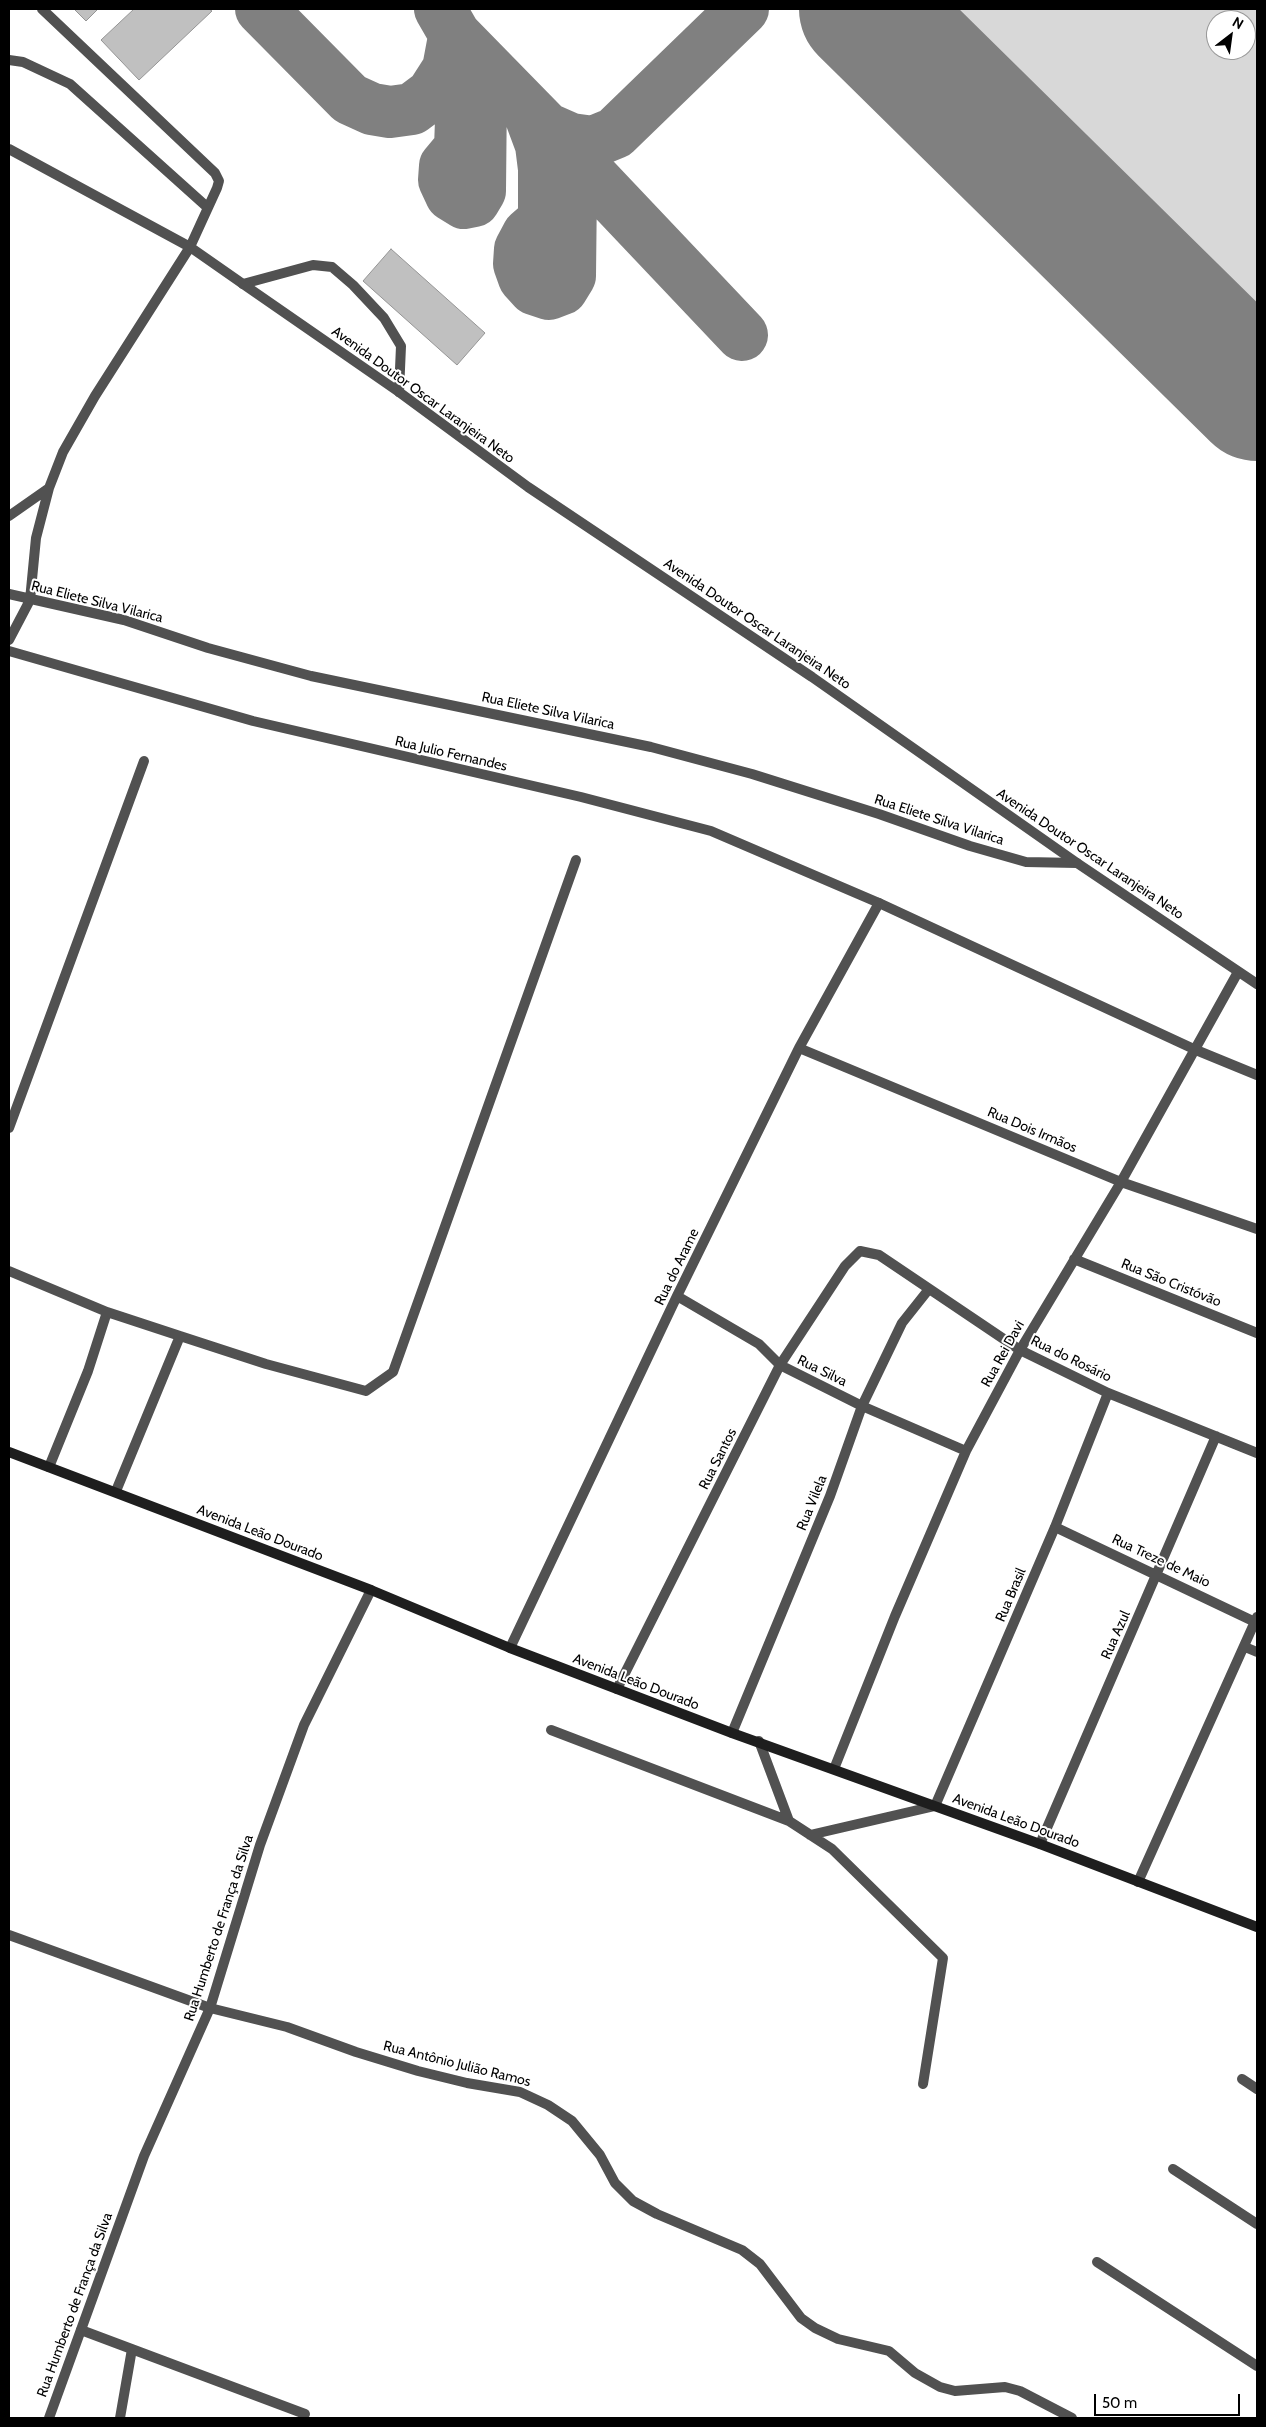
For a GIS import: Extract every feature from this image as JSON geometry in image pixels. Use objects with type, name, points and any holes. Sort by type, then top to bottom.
[{"type":"main road","name":"Avenida Leão Dourado","points":[[9,1452],[116,1491],[232,1538],[372,1590],[510,1648],[732,1733],[1040,1844],[1257,1925]]},
{"type":"street","points":[[9,640],[30,600],[36,538],[49,488],[63,452],[95,396],[190,247],[219,181],[215,173],[42,9]]},
{"type":"street","points":[[9,60],[23,62],[70,84],[207,207]]},
{"type":"street","name":"Avenida Doutor Oscar Laranjeira Neto","points":[[9,148],[190,247],[399,392],[528,487],[812,676],[1078,863],[1257,984]]},
{"type":"street","points":[[243,284],[313,265],[332,268],[353,285],[384,318],[401,346],[399,392]]},
{"type":"street","points":[[9,516],[49,488]]},
{"type":"street","name":"Rua Eliete Silva Vilarica","points":[[9,594],[124,620],[239,657],[311,676],[651,747],[761,777],[1012,858],[1033,862],[1078,863]]},
{"type":"street","name":"Rua Julio Fernandes","points":[[9,651],[253,721],[580,797],[711,831],[879,903],[1196,1050],[1257,1075]]},
{"type":"street","points":[[9,1128],[144,762]]},
{"type":"street","points":[[9,1271],[107,1312],[266,1364],[366,1391],[393,1372],[576,860]]},
{"type":"street","name":"Rua do Arame","points":[[510,1648],[799,1048],[879,903]]},
{"type":"street","name":"Rua Rei Davi","points":[[834,1769],[895,1616],[966,1451],[1020,1350],[1121,1182],[1238,972]]},
{"type":"street","name":"Rua Dois Irmãos","points":[[799,1048],[1121,1182],[1257,1229]]},
{"type":"street","name":"Rua do Rosário","points":[[860,1251],[878,1254],[1020,1350],[1108,1393],[1257,1453]]},
{"type":"street","name":"Rua Santos","points":[[617,1689],[780,1366],[845,1266],[860,1251]]},
{"type":"street","name":"Rua São Cristóvão","points":[[1074,1259],[1257,1333]]},
{"type":"street","name":"Rua Vilela","points":[[732,1733],[830,1496],[862,1406],[902,1323],[928,1289]]},
{"type":"street","name":"Rua Silva","points":[[678,1296],[759,1344],[780,1366],[862,1406],[966,1451]]},
{"type":"street","points":[[49,1467],[88,1371],[107,1312]]},
{"type":"street","points":[[116,1491],[180,1336]]},
{"type":"street","name":"Rua Brasil","points":[[935,1806],[1055,1527],[1108,1393]]},
{"type":"street","name":"Rua Azul","points":[[1040,1844],[1216,1436]]},
{"type":"street","name":"Rua Treze de Maio","points":[[1055,1527],[1256,1619]]},
{"type":"street","name":"Rua Humberto de França da Silva","points":[[48,2418],[144,2156],[210,2008],[260,1845],[304,1725],[372,1590]]},
{"type":"street","points":[[1138,1882],[1256,1619]]},
{"type":"street","points":[[1245,1647],[1257,1652]]},
{"type":"street","points":[[551,1730],[789,1821],[832,1849],[943,1958],[923,2084]]},
{"type":"street","points":[[759,1742],[789,1821]]},
{"type":"street","points":[[810,1835],[935,1806]]},
{"type":"street","name":"Rua Antônio Julião Ramos","points":[[9,1936],[210,2008],[287,2027],[356,2052],[418,2071],[467,2083],[520,2092],[548,2105],[572,2121],[600,2155],[615,2183],[633,2201],[656,2214],[742,2250],[760,2264],[801,2318],[815,2328],[838,2339],[889,2351],[914,2373],[940,2387],[955,2391],[1005,2387],[1020,2391],[1072,2418]]},
{"type":"street","points":[[1242,2079],[1257,2088]]},
{"type":"street","points":[[1173,2169],[1257,2224]]},
{"type":"street","points":[[1097,2262],[1257,2366]]},
{"type":"street","points":[[81,2330],[305,2414]]},
{"type":"street","points":[[120,2418],[132,2349]]},
{"type":"shaded area","points":[[935,9],[1257,9],[1257,326]]},
{"type":"building","points":[[74,9],[98,9],[86,21]]},
{"type":"building","points":[[134,9],[209,9],[212,11],[139,80],[101,40]]},
{"type":"building","points":[[391,249],[485,333],[457,365],[363,281]]},
{"type":"taxiway","points":[[261,9],[350,99],[372,109],[390,112],[412,109],[432,94],[448,69],[454,37]]},
{"type":"taxiway","points":[[440,9],[455,35],[546,128],[571,139],[593,142],[615,133],[743,9]]},
{"type":"taxiway","points":[[460,40],[463,64],[460,148],[445,166],[444,180],[451,195],[464,203],[474,201],[480,191],[481,89],[474,55]]},
{"type":"taxiway","points":[[528,110],[541,145],[544,169],[544,220],[528,234],[520,249],[519,264],[524,278],[534,289],[549,294],[562,289],[570,276],[571,186],[564,161],[546,128],[742,335]]},
{"type":"runway","points":[[865,9],[1257,395]]}]
